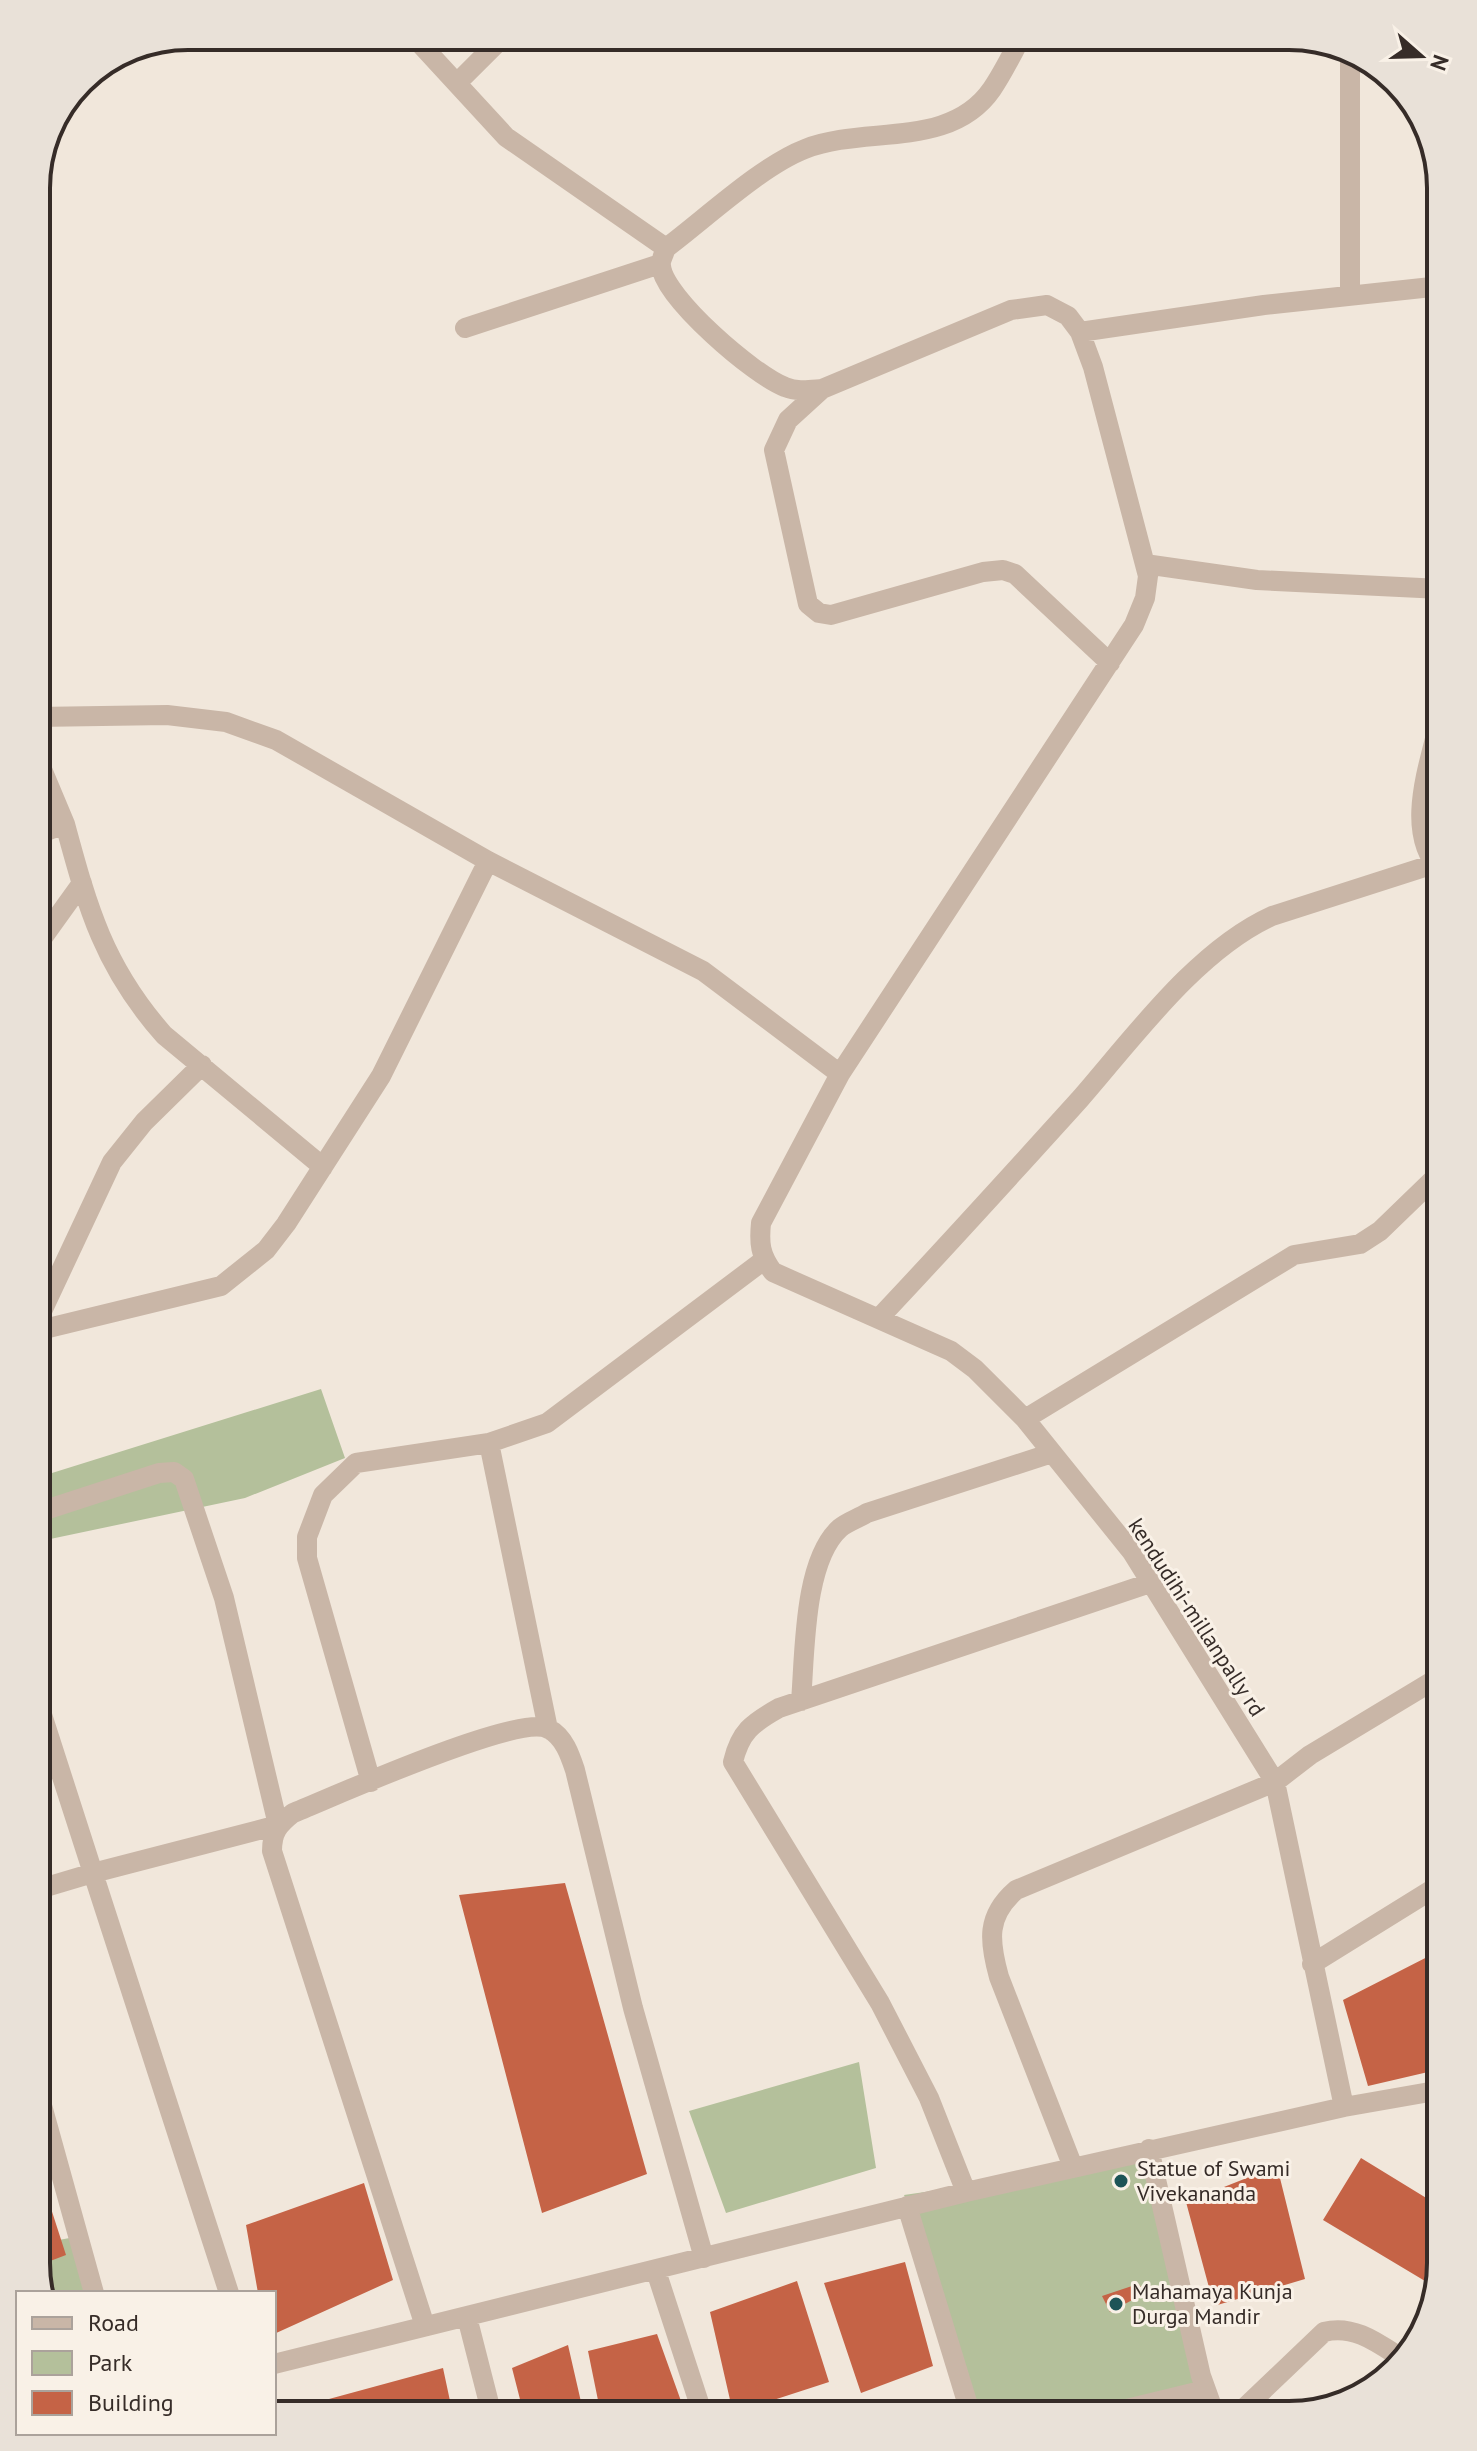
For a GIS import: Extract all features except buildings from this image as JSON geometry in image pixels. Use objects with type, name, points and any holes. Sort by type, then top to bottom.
[{"type":"street","points":[[371,1782],[307,1558],[307,1537],[312,1517],[323,1495],[356,1463],[489,1443],[547,1423],[764,1260],[759,1245],[761,1223],[840,1074],[1134,625],[1145,598],[1148,576],[1080,332],[1068,316],[1047,305],[1011,310],[822,389],[803,391],[786,387],[762,376],[680,301],[665,280],[663,256],[506,137],[426,50]]},
{"type":"street","points":[[457,83],[490,50]]},
{"type":"street","points":[[465,328],[663,256],[802,150],[822,143],[937,128],[967,114],[991,91],[1014,50]]},
{"type":"street","points":[[1350,64],[1350,295]]},
{"type":"street","points":[[1080,332],[1427,287]]},
{"type":"street","points":[[822,389],[788,420],[774,450],[808,604],[819,613],[831,615],[983,572],[1003,570],[1038,592],[1110,663]]},
{"type":"street","points":[[1145,564],[1257,580],[1427,588]]},
{"type":"street","points":[[50,717],[97,719],[167,715],[226,722],[276,740],[488,861],[703,971],[840,1074]]},
{"type":"street","points":[[1427,780],[1422,803],[1422,842],[1427,850]]},
{"type":"street","points":[[50,788],[65,824],[98,937],[126,984],[164,1035],[323,1167]]},
{"type":"street","points":[[50,830],[65,824]]},
{"type":"street","points":[[50,1328],[221,1286],[266,1250],[323,1167],[409,1024],[488,861]]},
{"type":"street","points":[[879,1318],[1143,1027],[1219,950],[1247,928],[1272,916],[1427,870]]},
{"type":"street","points":[[50,928],[82,883]]},
{"type":"street","points":[[50,1294],[112,1162],[134,1133],[202,1065]]},
{"type":"street","points":[[1025,1419],[1294,1255],[1360,1244],[1380,1231],[1427,1186]]},
{"type":"street","name":"kendudihi-millanpally rd","points":[[764,1260],[773,1272],[951,1351],[975,1369],[1025,1419],[1132,1552],[1275,1782]]},
{"type":"street","points":[[489,1443],[548,1729],[568,1748],[587,1807],[633,2008],[704,2258]]},
{"type":"street","points":[[801,1701],[812,1589],[818,1566],[839,1529],[867,1513],[1052,1453]]},
{"type":"street","points":[[50,1508],[159,1473],[174,1472],[184,1479],[224,1598],[278,1825],[272,1837],[272,1851],[425,2326]]},
{"type":"street","points":[[966,2192],[929,2098],[880,2003],[733,1762],[739,1740],[750,1724],[801,1701],[1150,1583]]},
{"type":"street","points":[[1073,2167],[999,1977],[992,1951],[992,1928],[1001,1904],[1016,1890],[1275,1782],[1310,1755],[1427,1684]]},
{"type":"street","points":[[50,1886],[278,1825],[293,1813],[489,1736],[524,1726],[548,1729]]},
{"type":"street","points":[[50,1740],[228,2291]]},
{"type":"street","points":[[50,1769],[59,1769]]},
{"type":"street","points":[[1275,1782],[1344,2107]]},
{"type":"street","points":[[1312,1964],[1427,1893]]},
{"type":"street","points":[[276,2363],[966,2192],[1149,2149],[1427,2092]]},
{"type":"street","points":[[50,2134],[93,2291]]},
{"type":"street","points":[[1149,2149],[1209,2401]]},
{"type":"street","points":[[907,2206],[967,2401]]},
{"type":"street","points":[[656,2271],[698,2401]]},
{"type":"street","points":[[467,2317],[488,2401]]},
{"type":"street","points":[[1252,2401],[1324,2332],[1335,2329],[1351,2331],[1372,2339],[1393,2353]]},
{"type":"street","points":[[1160,2401],[1205,2390]]},
{"type":"green space","points":[[321,1389],[345,1458],[245,1498],[50,1539],[50,1474]]},
{"type":"green space","points":[[859,2062],[876,2168],[726,2213],[689,2111]]},
{"type":"green space","points":[[1144,2160],[1197,2384],[1131,2401],[975,2401],[930,2252],[904,2195]]},
{"type":"green space","points":[[81,2236],[99,2291],[53,2291],[50,2242]]},
{"type":"place","name":"Statue of Swami Vivekananda","points":[[1121,2181]]},
{"type":"place","name":"Mahamaya Kunja Durga Mandir","points":[[1116,2304]]}]
